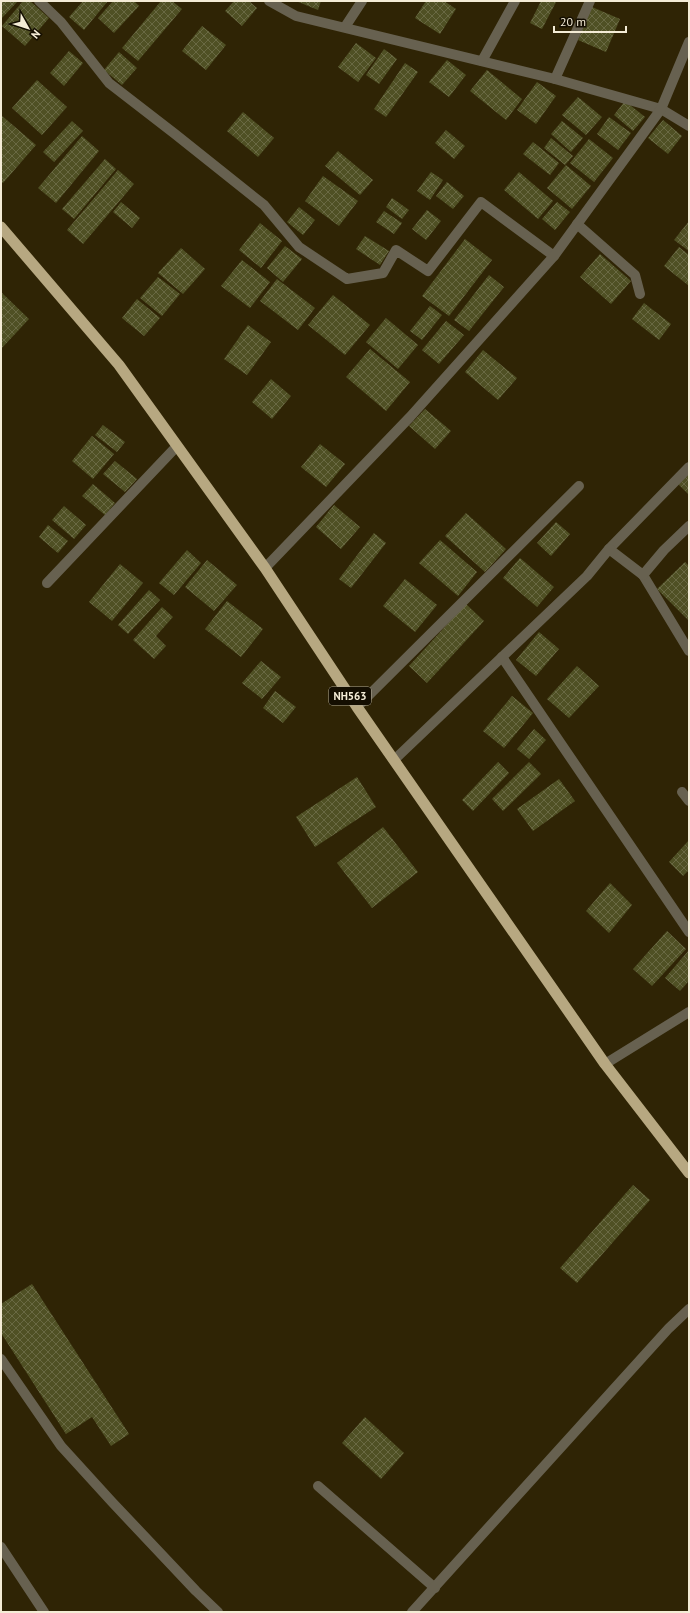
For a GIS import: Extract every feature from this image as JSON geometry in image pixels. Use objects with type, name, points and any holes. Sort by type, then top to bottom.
[{"type":"highway","name":"NH563","points":[[1,227],[119,365],[265,568],[357,707],[605,1064],[689,1173]]},
{"type":"street","points":[[39,1],[65,27],[109,83],[264,205],[299,247],[347,278],[383,273],[396,250],[428,271],[481,202],[554,256]]},
{"type":"street","points":[[269,1],[296,16],[554,79],[661,109],[689,126]]},
{"type":"street","points":[[345,27],[362,1]]},
{"type":"street","points":[[482,61],[515,1]]},
{"type":"street","points":[[554,79],[590,1]]},
{"type":"street","points":[[265,568],[410,417],[554,256],[661,109],[689,42]]},
{"type":"street","points":[[577,224],[635,275],[640,294]]},
{"type":"street","points":[[47,583],[177,446]]},
{"type":"street","points":[[394,760],[587,576],[609,549],[689,467]]},
{"type":"street","points":[[357,707],[579,486]]},
{"type":"street","points":[[643,574],[664,550],[689,526]]},
{"type":"street","points":[[609,549],[643,574],[689,651]]},
{"type":"street","points":[[502,657],[689,932]]},
{"type":"street","points":[[682,792],[689,801]]},
{"type":"street","points":[[605,1064],[689,1012]]},
{"type":"street","points":[[412,1612],[664,1334],[689,1309]]},
{"type":"street","points":[[1,1359],[62,1446],[112,1502],[196,1591],[218,1612]]},
{"type":"street","points":[[318,1486],[434,1588]]},
{"type":"street","points":[[1,1547],[44,1612]]},
{"type":"building","points":[[1,1],[18,1],[1,19]]},
{"type":"building","points":[[23,1],[30,1],[49,18],[25,46],[2,26]]},
{"type":"building","points":[[83,1],[108,1],[84,30],[69,17]]},
{"type":"building","points":[[113,1],[134,1],[139,6],[114,33],[98,18]]},
{"type":"building","points":[[161,1],[172,1],[182,9],[138,61],[122,48]]},
{"type":"building","points":[[234,1],[249,1],[257,8],[242,26],[225,11]]},
{"type":"building","points":[[296,1],[321,1],[318,10]]},
{"type":"building","points":[[426,1],[444,1],[456,9],[440,34],[415,18]]},
{"type":"building","points":[[541,1],[556,2],[542,29],[530,23]]},
{"type":"building","points":[[592,7],[620,19],[606,52],[578,40]]},
{"type":"building","points":[[202,26],[226,45],[206,70],[182,51]]},
{"type":"building","points":[[356,43],[376,58],[358,82],[338,67]]},
{"type":"building","points":[[384,49],[397,59],[379,84],[366,75]]},
{"type":"building","points":[[69,51],[83,63],[64,86],[50,73]]},
{"type":"building","points":[[119,52],[137,68],[122,85],[104,70]]},
{"type":"building","points":[[447,60],[466,75],[449,97],[429,82]]},
{"type":"building","points":[[405,63],[418,72],[386,117],[374,109]]},
{"type":"building","points":[[487,70],[522,99],[506,120],[470,91]]},
{"type":"building","points":[[37,80],[67,107],[42,135],[12,108]]},
{"type":"building","points":[[537,82],[556,96],[536,124],[517,110]]},
{"type":"building","points":[[578,97],[602,117],[586,135],[562,115]]},
{"type":"building","points":[[625,101],[645,117],[633,131],[614,115]]},
{"type":"building","points":[[243,112],[274,138],[258,157],[227,131]]},
{"type":"building","points":[[1,115],[36,145],[3,183],[1,182]]},
{"type":"building","points":[[609,117],[631,133],[618,150],[597,134]]},
{"type":"building","points":[[663,120],[682,136],[668,154],[648,138]]},
{"type":"building","points":[[72,121],[83,131],[54,162],[43,152]]},
{"type":"building","points":[[562,121],[583,138],[571,152],[551,134]]},
{"type":"building","points":[[446,130],[465,146],[454,159],[435,143]]},
{"type":"building","points":[[82,136],[99,151],[56,203],[38,188]]},
{"type":"building","points":[[551,138],[573,156],[565,165],[544,148]]},
{"type":"building","points":[[589,139],[613,158],[594,182],[570,163]]},
{"type":"building","points":[[533,142],[559,163],[550,175],[523,154]]},
{"type":"building","points":[[338,151],[373,180],[360,195],[325,166]]},
{"type":"building","points":[[105,159],[116,169],[74,219],[62,209]]},
{"type":"building","points":[[566,165],[591,186],[572,209],[547,188]]},
{"type":"building","points":[[118,170],[134,184],[83,244],[67,230]]},
{"type":"building","points":[[431,172],[443,180],[430,200],[417,191]]},
{"type":"building","points":[[519,172],[553,201],[538,219],[504,190]]},
{"type":"building","points":[[323,176],[358,201],[339,226],[305,201]]},
{"type":"building","points":[[447,182],[464,196],[453,209],[436,196]]},
{"type":"building","points":[[392,198],[409,210],[402,219],[386,207]]},
{"type":"building","points":[[121,202],[140,218],[132,228],[113,212]]},
{"type":"building","points":[[557,202],[570,212],[555,230],[542,219]]},
{"type":"building","points":[[299,207],[315,220],[303,235],[287,222]]},
{"type":"building","points":[[427,210],[441,221],[426,240],[412,229]]},
{"type":"building","points":[[384,211],[402,223],[394,234],[376,222]]},
{"type":"building","points":[[689,221],[689,251],[674,240]]},
{"type":"building","points":[[260,223],[282,241],[261,268],[239,250]]},
{"type":"building","points":[[365,236],[389,251],[380,265],[356,249]]},
{"type":"building","points":[[465,239],[492,260],[449,316],[422,296]]},
{"type":"building","points":[[285,246],[302,259],[283,282],[267,268]]},
{"type":"building","points":[[679,247],[689,255],[689,286],[664,266]]},
{"type":"building","points":[[181,248],[205,269],[183,294],[158,273]]},
{"type":"building","points":[[600,254],[631,281],[611,304],[580,277]]},
{"type":"building","points":[[242,260],[270,282],[250,308],[221,286]]},
{"type":"building","points":[[489,275],[504,287],[469,331],[454,320]]},
{"type":"building","points":[[158,277],[180,294],[162,316],[140,298]]},
{"type":"building","points":[[277,279],[315,308],[298,330],[260,301]]},
{"type":"building","points":[[1,292],[29,319],[1,349]]},
{"type":"building","points":[[333,295],[370,325],[345,355],[308,325]]},
{"type":"building","points":[[137,299],[160,318],[144,336],[122,318]]},
{"type":"building","points":[[644,303],[671,324],[659,340],[632,319]]},
{"type":"building","points":[[430,306],[442,315],[422,340],[410,331]]},
{"type":"building","points":[[386,318],[418,345],[398,369],[366,342]]},
{"type":"building","points":[[446,321],[464,335],[439,364],[422,350]]},
{"type":"building","points":[[248,325],[271,342],[247,375],[224,359]]},
{"type":"building","points":[[370,349],[410,382],[386,411],[346,377]]},
{"type":"building","points":[[483,350],[517,378],[498,400],[465,372]]},
{"type":"building","points":[[271,379],[291,396],[272,419],[252,402]]},
{"type":"building","points":[[425,409],[451,431],[435,449],[409,426]]},
{"type":"building","points":[[103,425],[125,442],[117,452],[95,435]]},
{"type":"building","points":[[92,436],[114,454],[93,479],[72,461]]},
{"type":"building","points":[[320,444],[345,464],[326,487],[301,467]]},
{"type":"building","points":[[115,461],[137,479],[125,492],[103,474]]},
{"type":"building","points":[[689,472],[689,495],[677,483]]},
{"type":"building","points":[[93,484],[115,503],[105,515],[82,496]]},
{"type":"building","points":[[334,505],[360,527],[341,549],[316,527]]},
{"type":"building","points":[[64,506],[86,525],[74,539],[52,520]]},
{"type":"building","points":[[466,513],[506,549],[485,572],[445,536]]},
{"type":"building","points":[[556,522],[570,534],[551,556],[537,543]]},
{"type":"building","points":[[48,525],[68,541],[58,553],[39,537]]},
{"type":"building","points":[[374,533],[386,543],[351,588],[339,579]]},
{"type":"building","points":[[440,540],[477,572],[458,596],[419,563]]},
{"type":"building","points":[[187,550],[201,563],[174,595],[159,583]]},
{"type":"building","points":[[520,558],[554,587],[537,607],[503,578]]},
{"type":"building","points":[[207,560],[237,585],[214,611],[185,587]]},
{"type":"building","points":[[685,562],[689,566],[689,621],[657,589]]},
{"type":"building","points":[[120,564],[143,583],[112,621],[89,602]]},
{"type":"building","points":[[405,579],[437,605],[415,632],[383,606]]},
{"type":"building","points":[[149,590],[160,600],[128,634],[118,625]]},
{"type":"building","points":[[227,601],[263,629],[241,657],[205,629]]},
{"type":"building","points":[[466,604],[484,621],[427,683],[409,666]]},
{"type":"building","points":[[162,607],[173,617],[156,636],[166,646],[154,659],[133,640]]},
{"type":"building","points":[[539,632],[559,649],[536,676],[516,660]]},
{"type":"building","points":[[261,661],[281,677],[262,699],[242,683]]},
{"type":"building","points":[[577,666],[599,686],[569,718],[547,699]]},
{"type":"building","points":[[275,691],[296,707],[283,723],[263,708]]},
{"type":"building","points":[[512,696],[533,713],[504,748],[483,731]]},
{"type":"building","points":[[534,729],[546,740],[529,759],[517,749]]},
{"type":"building","points":[[498,762],[509,773],[473,811],[462,800]]},
{"type":"building","points":[[529,762],[541,774],[503,811],[492,799]]},
{"type":"building","points":[[357,777],[376,807],[315,847],[296,817]]},
{"type":"building","points":[[559,779],[575,801],[533,831],[517,809]]},
{"type":"building","points":[[383,827],[418,872],[372,908],[337,863]]},
{"type":"building","points":[[689,840],[689,870],[683,876],[669,862]]},
{"type":"building","points":[[610,883],[632,905],[609,933],[586,911]]},
{"type":"building","points":[[667,931],[686,949],[652,986],[633,969]]},
{"type":"building","points":[[689,950],[689,981],[680,991],[665,978]]},
{"type":"building","points":[[633,1185],[650,1200],[577,1283],[560,1268]]},
{"type":"building","points":[[32,1284],[129,1434],[111,1446],[92,1417],[66,1434],[1,1333],[1,1304]]},
{"type":"building","points":[[365,1417],[404,1453],[381,1479],[342,1443]]}]
